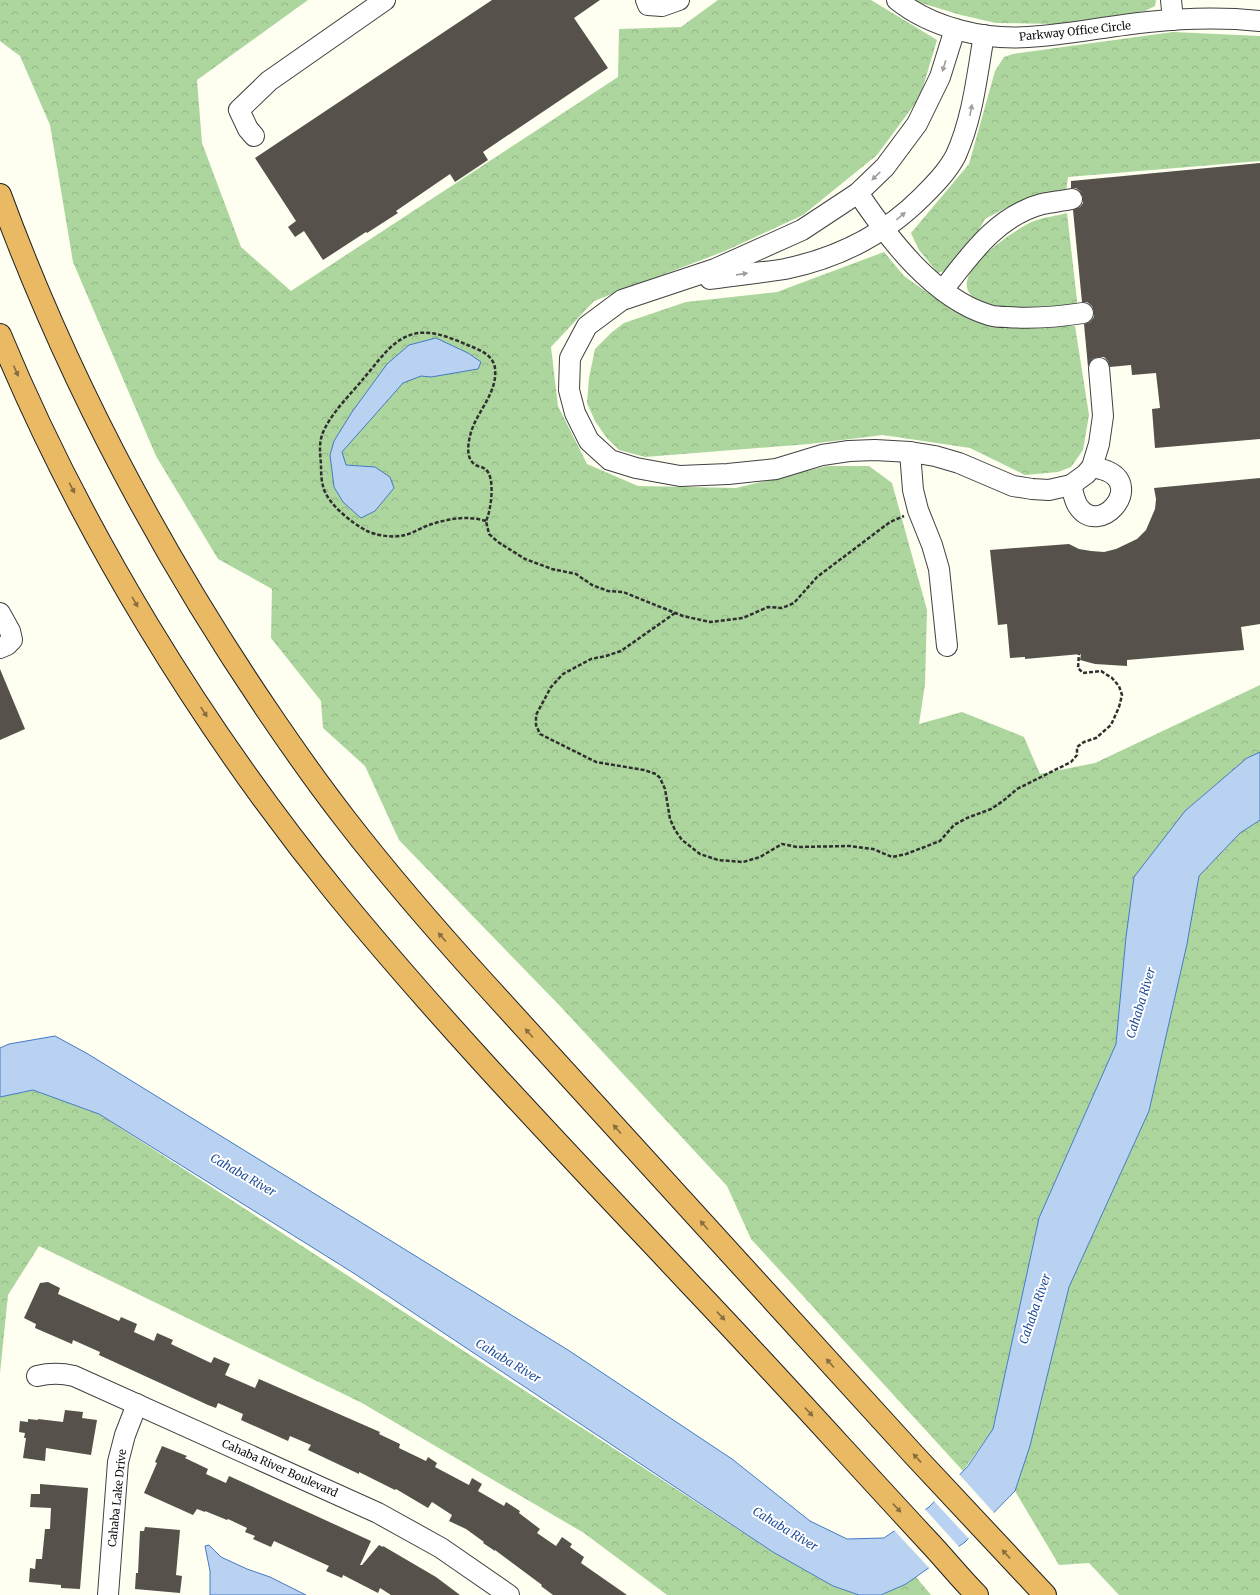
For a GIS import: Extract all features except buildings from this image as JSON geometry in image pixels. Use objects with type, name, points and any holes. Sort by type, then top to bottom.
[{"type":"highway","points":[[0,195],[30,273],[55,331],[93,413],[132,489],[200,606],[238,666],[295,750],[345,819],[417,908],[730,1254],[914,1455],[1039,1588]]},
{"type":"highway","points":[[0,335],[67,480],[136,604],[209,720],[276,816],[334,890],[431,1005],[977,1595]]},
{"type":"street","points":[[254,136],[248,129],[239,110],[269,81],[385,0]]},
{"type":"street","points":[[646,0],[648,5],[662,6],[679,0]]},
{"type":"street","name":"Parkway Office Circle","points":[[897,0],[907,8],[930,21],[955,29],[999,37],[1028,38],[1147,22],[1196,18],[1260,21]]},
{"type":"street","points":[[1171,0],[1173,20]]},
{"type":"street","points":[[955,29],[940,77],[917,124],[885,167],[858,193],[802,230],[715,269],[622,300],[587,326],[570,358],[569,390],[575,414],[589,441],[610,460],[636,468],[680,476],[714,475],[776,469],[822,455],[849,451],[875,450],[910,452],[935,456],[959,463],[1013,486],[1049,490],[1071,485],[1092,467],[1099,444],[1103,416],[1099,368]]},
{"type":"street","points":[[662,287],[793,266],[824,258],[856,246],[883,230],[918,200],[937,181],[955,156],[968,122],[984,34]]},
{"type":"street","points":[[858,193],[883,230],[905,255],[934,284],[966,306],[990,316],[1029,319],[1083,313]]},
{"type":"street","points":[[943,290],[972,252],[986,237],[1020,212],[1041,204],[1072,199]]},
{"type":"street","points":[[910,452],[913,490],[918,510],[932,545],[939,569],[947,646]]},
{"type":"street","points":[[1071,485],[1075,500],[1079,507],[1085,512],[1100,516],[1107,514],[1114,509],[1121,495],[1121,488],[1118,480],[1113,474],[1106,470],[1092,467]]},
{"type":"street","points":[[0,613],[10,631],[12,640],[7,645],[0,648]]},
{"type":"street","name":"Cahaba River Boulevard","points":[[37,1376],[47,1373],[60,1373],[74,1376],[378,1513],[441,1548],[509,1595]]},
{"type":"street","name":"Cahaba Lake Drive","points":[[108,1595],[118,1462],[124,1435],[137,1404]]},
{"type":"path","points":[[486,521],[470,518],[452,519],[429,525],[404,535],[379,536],[367,531],[342,513],[329,499],[323,487],[320,449],[322,434],[330,419],[382,357],[406,336],[416,333],[432,333],[453,338],[483,351],[495,366],[495,376],[491,392],[472,427],[467,446],[473,463],[485,469],[489,473],[492,495],[490,513],[486,521],[489,534],[525,559],[552,569],[576,574],[592,585],[608,591],[623,592],[676,613],[710,622],[743,618],[768,607],[782,608],[794,603],[817,577],[890,522],[918,510]]},
{"type":"path","points":[[676,613],[621,651],[606,656],[590,658],[563,674],[551,687],[545,698],[536,715],[536,725],[540,734],[596,762],[644,770],[656,774],[660,778],[665,789],[670,819],[682,840],[700,854],[718,860],[743,862],[760,857],[782,844],[797,846],[850,846],[873,849],[892,857],[906,854],[940,841],[954,825],[967,818],[991,809],[1017,789],[1071,762],[1077,755],[1077,747],[1084,742],[1096,738],[1110,725],[1119,707],[1122,695],[1119,686],[1112,678],[1101,671],[1083,673],[1078,668],[1079,654]]},
{"type":"green space","points":[[0,0],[308,0],[197,80],[202,143],[241,247],[291,291],[618,77],[619,29],[681,27],[718,0],[871,0],[937,40],[920,97],[877,155],[803,215],[725,251],[594,301],[551,347],[558,406],[587,464],[638,486],[736,488],[827,466],[869,466],[892,483],[927,610],[925,684],[919,724],[962,712],[1024,737],[1040,774],[1095,763],[1260,685],[1260,752],[1247,758],[1185,811],[1126,937],[1116,1044],[1039,1218],[993,1429],[963,1471],[751,1239],[727,1186],[560,1006],[399,840],[365,766],[323,728],[321,701],[271,638],[272,589],[218,559],[156,456],[73,262],[50,125],[20,56],[0,41]]},
{"type":"green space","points":[[915,0],[1156,0],[1155,6],[1145,11],[1057,24],[996,23],[961,15]]},
{"type":"green space","points":[[1173,32],[1260,36],[1260,161],[1068,177],[1066,192],[1017,202],[985,219],[968,249],[947,270],[938,273],[919,250],[911,233],[969,164],[995,71],[1004,57],[1013,54]]},
{"type":"green space","points":[[1067,213],[1078,309],[1022,309],[1006,307],[979,301],[971,295],[967,286],[969,275],[977,263],[988,252],[1014,232],[1034,221]]},
{"type":"green space","points":[[884,252],[904,276],[952,310],[1000,326],[1075,326],[1089,415],[1083,450],[1071,467],[1058,472],[1025,475],[970,448],[883,435],[809,444],[645,457],[619,450],[606,437],[595,421],[587,403],[589,378],[595,349],[612,332],[624,323],[686,302],[777,292]]},
{"type":"green space","points":[[1260,820],[1260,1595],[1119,1595],[1089,1563],[1059,1565],[1015,1491],[1030,1446],[1069,1287],[1149,1111],[1187,944],[1199,876],[1240,833]]},
{"type":"green space","points":[[33,1090],[99,1114],[773,1552],[833,1586],[859,1595],[667,1595],[584,1533],[362,1403],[39,1246],[8,1295],[0,1373],[0,1097]]},
{"type":"green space","points":[[916,1577],[931,1595],[881,1595],[906,1584]]},
{"type":"water","points":[[436,338],[468,353],[481,362],[478,369],[431,377],[421,376],[403,383],[342,452],[346,465],[375,467],[390,477],[394,488],[375,511],[361,518],[343,502],[334,487],[330,455],[334,441],[352,412],[387,364],[409,345]]},
{"type":"water","name":"Cahaba River","points":[[1260,752],[1260,820],[1240,833],[1199,876],[1187,944],[1149,1111],[1069,1287],[1030,1446],[1015,1491],[965,1542],[906,1584],[881,1595],[859,1595],[833,1586],[773,1552],[355,1274],[99,1114],[33,1090],[0,1097],[0,1048],[9,1044],[55,1036],[88,1054],[568,1350],[732,1459],[810,1521],[847,1539],[884,1538],[929,1507],[968,1466],[993,1429],[1039,1218],[1116,1044],[1126,937],[1134,877],[1185,811],[1247,758]]},
{"type":"water","points":[[209,1545],[221,1557],[247,1569],[270,1577],[306,1595],[210,1595],[210,1571],[205,1546]]},
{"type":"pier","points":[[958,1473],[995,1514],[970,1540],[933,1500]]},
{"type":"pier","points":[[924,1508],[960,1548],[930,1569],[893,1529]]}]
